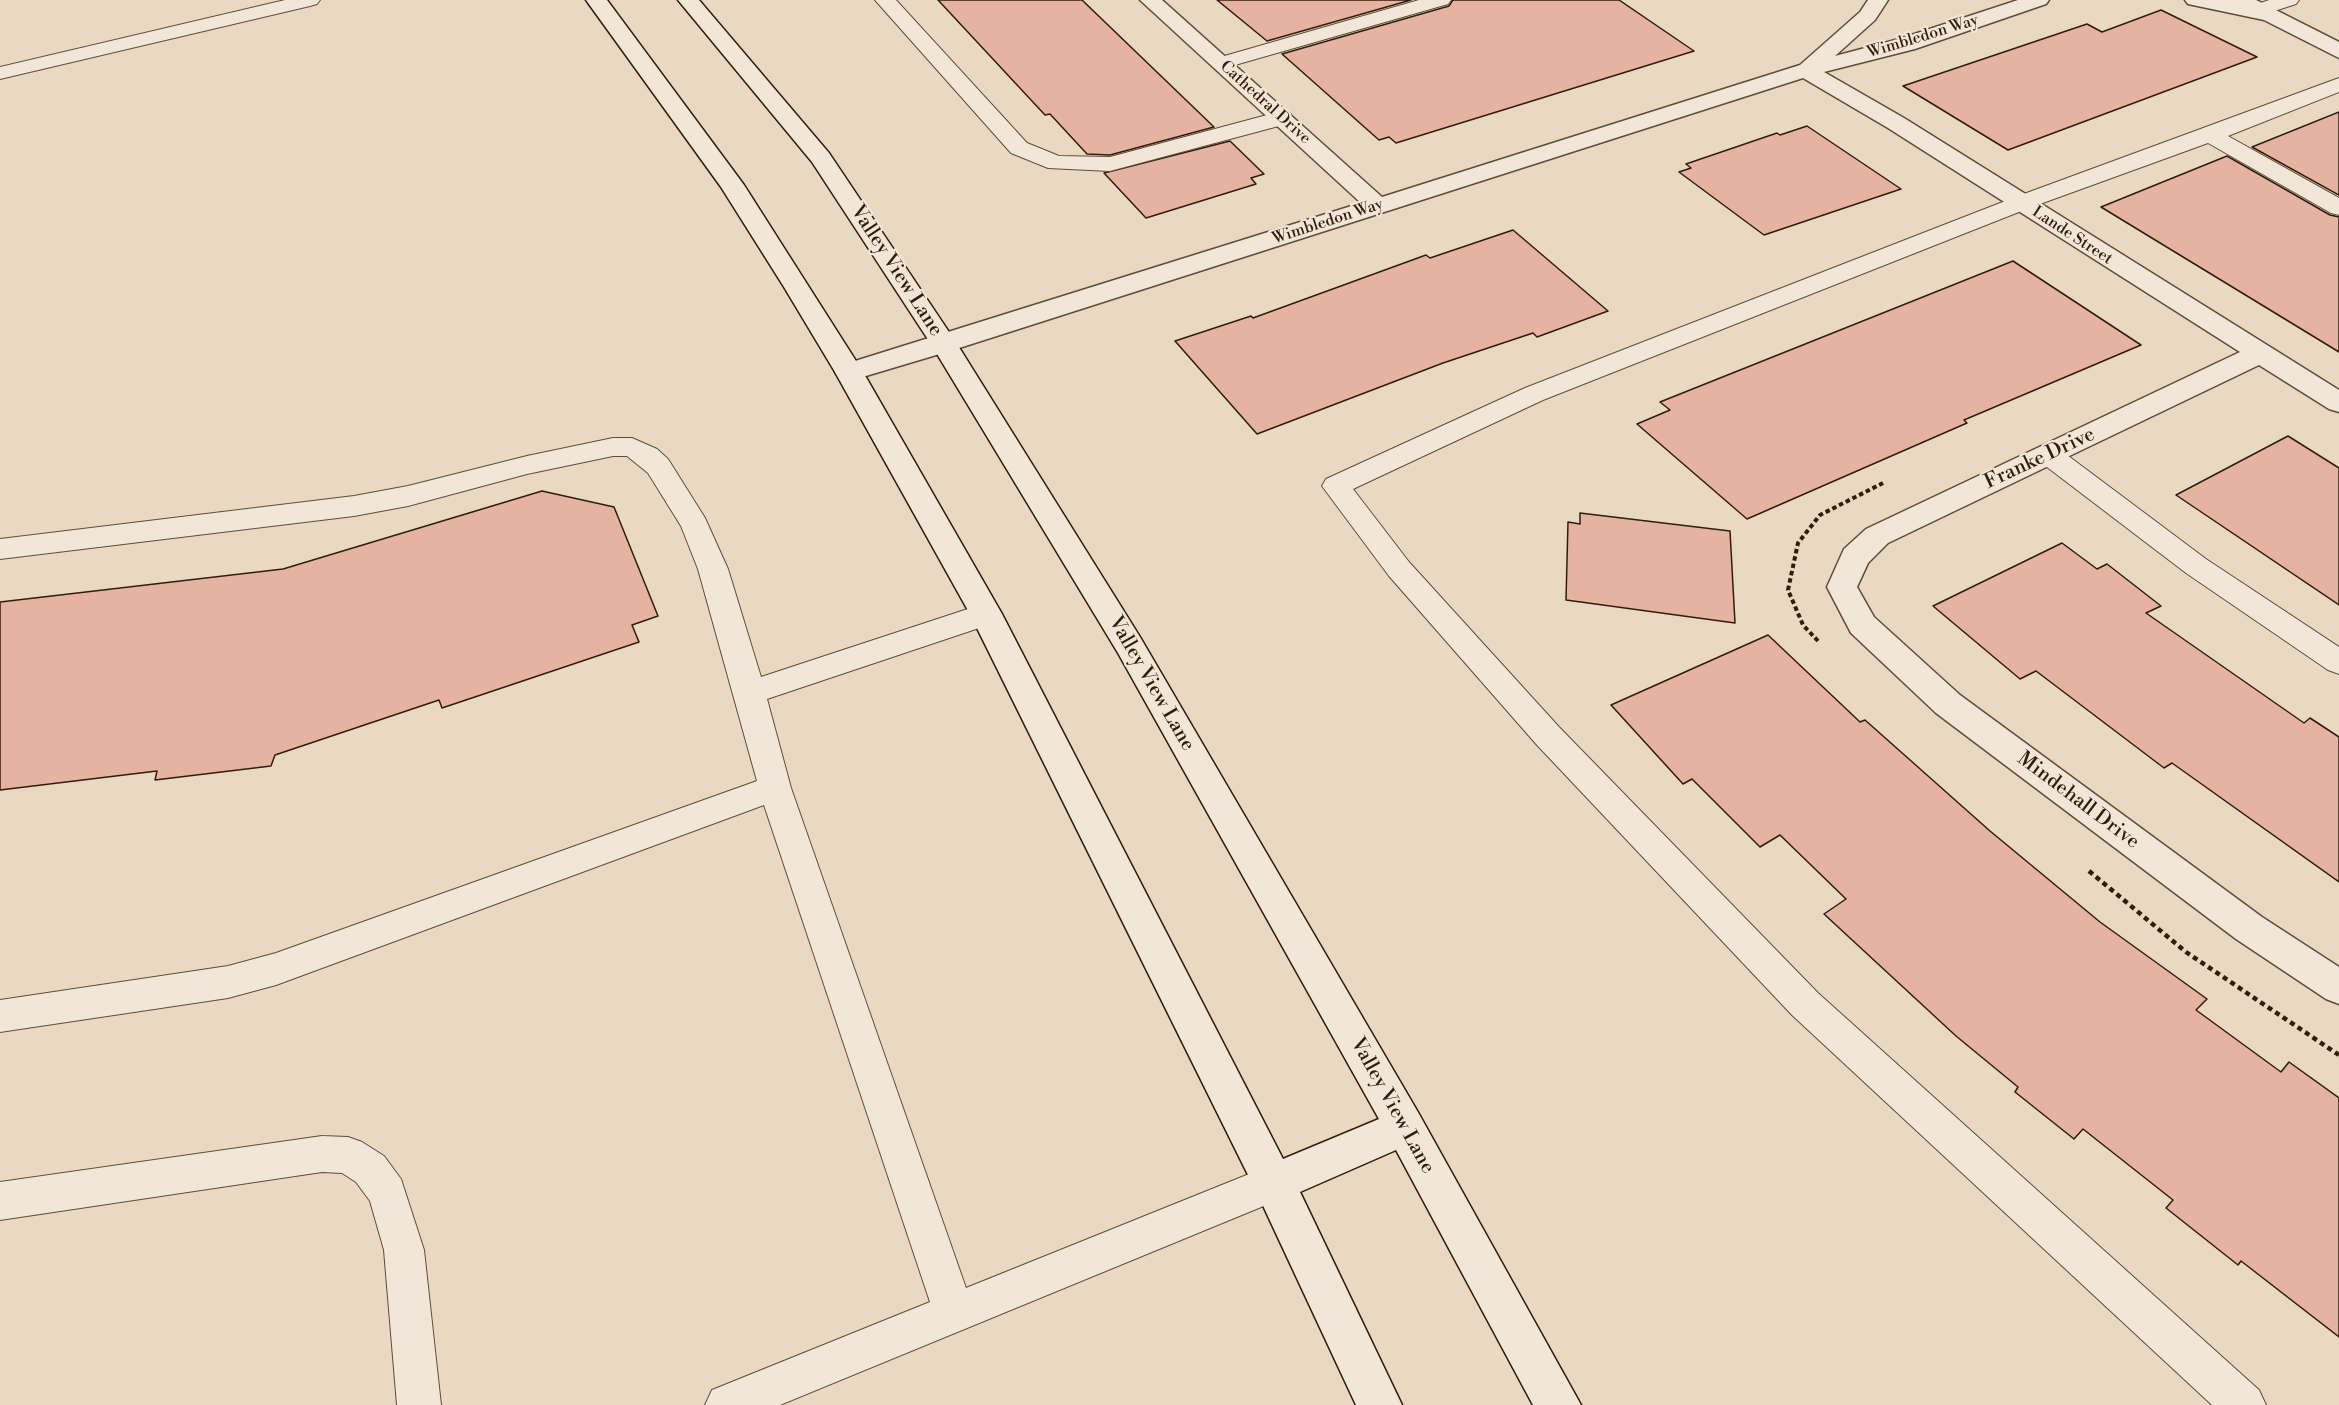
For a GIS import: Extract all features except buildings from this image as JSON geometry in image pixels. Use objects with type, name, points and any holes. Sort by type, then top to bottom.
[{"type":"street","points":[[596,0],[732,185],[849,372],[986,614],[1274,1183],[1378,1405]]},
{"type":"street","name":"Valley View Lane","points":[[688,0],[821,158],[944,344],[1129,645],[1405,1127],[1558,1405]]},
{"type":"street","name":"Cathedral Drive","points":[[1150,0],[1378,206]]},
{"type":"street","name":"Wimbledon Way","points":[[1805,70],[1868,16],[1878,0]]},
{"type":"street","name":"Wimbledon Way","points":[[849,372],[944,344],[1805,70],[1907,44],[2039,0]]},
{"type":"street","points":[[2194,0],[2268,14]]},
{"type":"street","points":[[2240,0],[2339,51]]},
{"type":"street","name":"Lande Street","points":[[1805,70],[2339,403]]},
{"type":"street","name":"Franke Drive","points":[[1842,587],[1855,557],[1878,536],[2259,354]]},
{"type":"street","name":"Mindehall Drive","points":[[1842,587],[1862,625],[1948,704],[2249,928],[2339,987]]},
{"type":"street","points":[[1274,1183],[1405,1127]]},
{"type":"lane","points":[[0,74],[310,0]]},
{"type":"lane","points":[[885,0],[1019,148],[1056,163],[1110,164],[1282,118]]},
{"type":"lane","points":[[1221,63],[1441,0]]},
{"type":"lane","points":[[2268,14],[2289,0]]},
{"type":"lane","points":[[2244,1405],[1805,1004],[1548,736],[1399,569],[1336,486],[1534,394],[2021,203],[2210,135],[2339,84]]},
{"type":"lane","points":[[2210,135],[2339,208]]},
{"type":"lane","points":[[0,549],[354,506],[408,496],[527,465],[613,447],[632,447],[647,455],[658,466],[695,525],[713,569],[750,693],[775,788],[954,1313]]},
{"type":"lane","points":[[2049,455],[2196,566],[2339,662]]},
{"type":"lane","points":[[750,693],[986,614]]},
{"type":"lane","points":[[0,1016],[228,982],[276,969],[775,788]]},
{"type":"lane","points":[[0,1201],[322,1154],[348,1155],[370,1168],[387,1192],[404,1250],[419,1405]]},
{"type":"lane","points":[[727,1405],[1274,1183]]},
{"type":"path","points":[[1819,642],[1803,625],[1788,590],[1798,543],[1820,515],[1889,480]]},
{"type":"path","points":[[2087,870],[2186,952],[2339,1055]]}]
